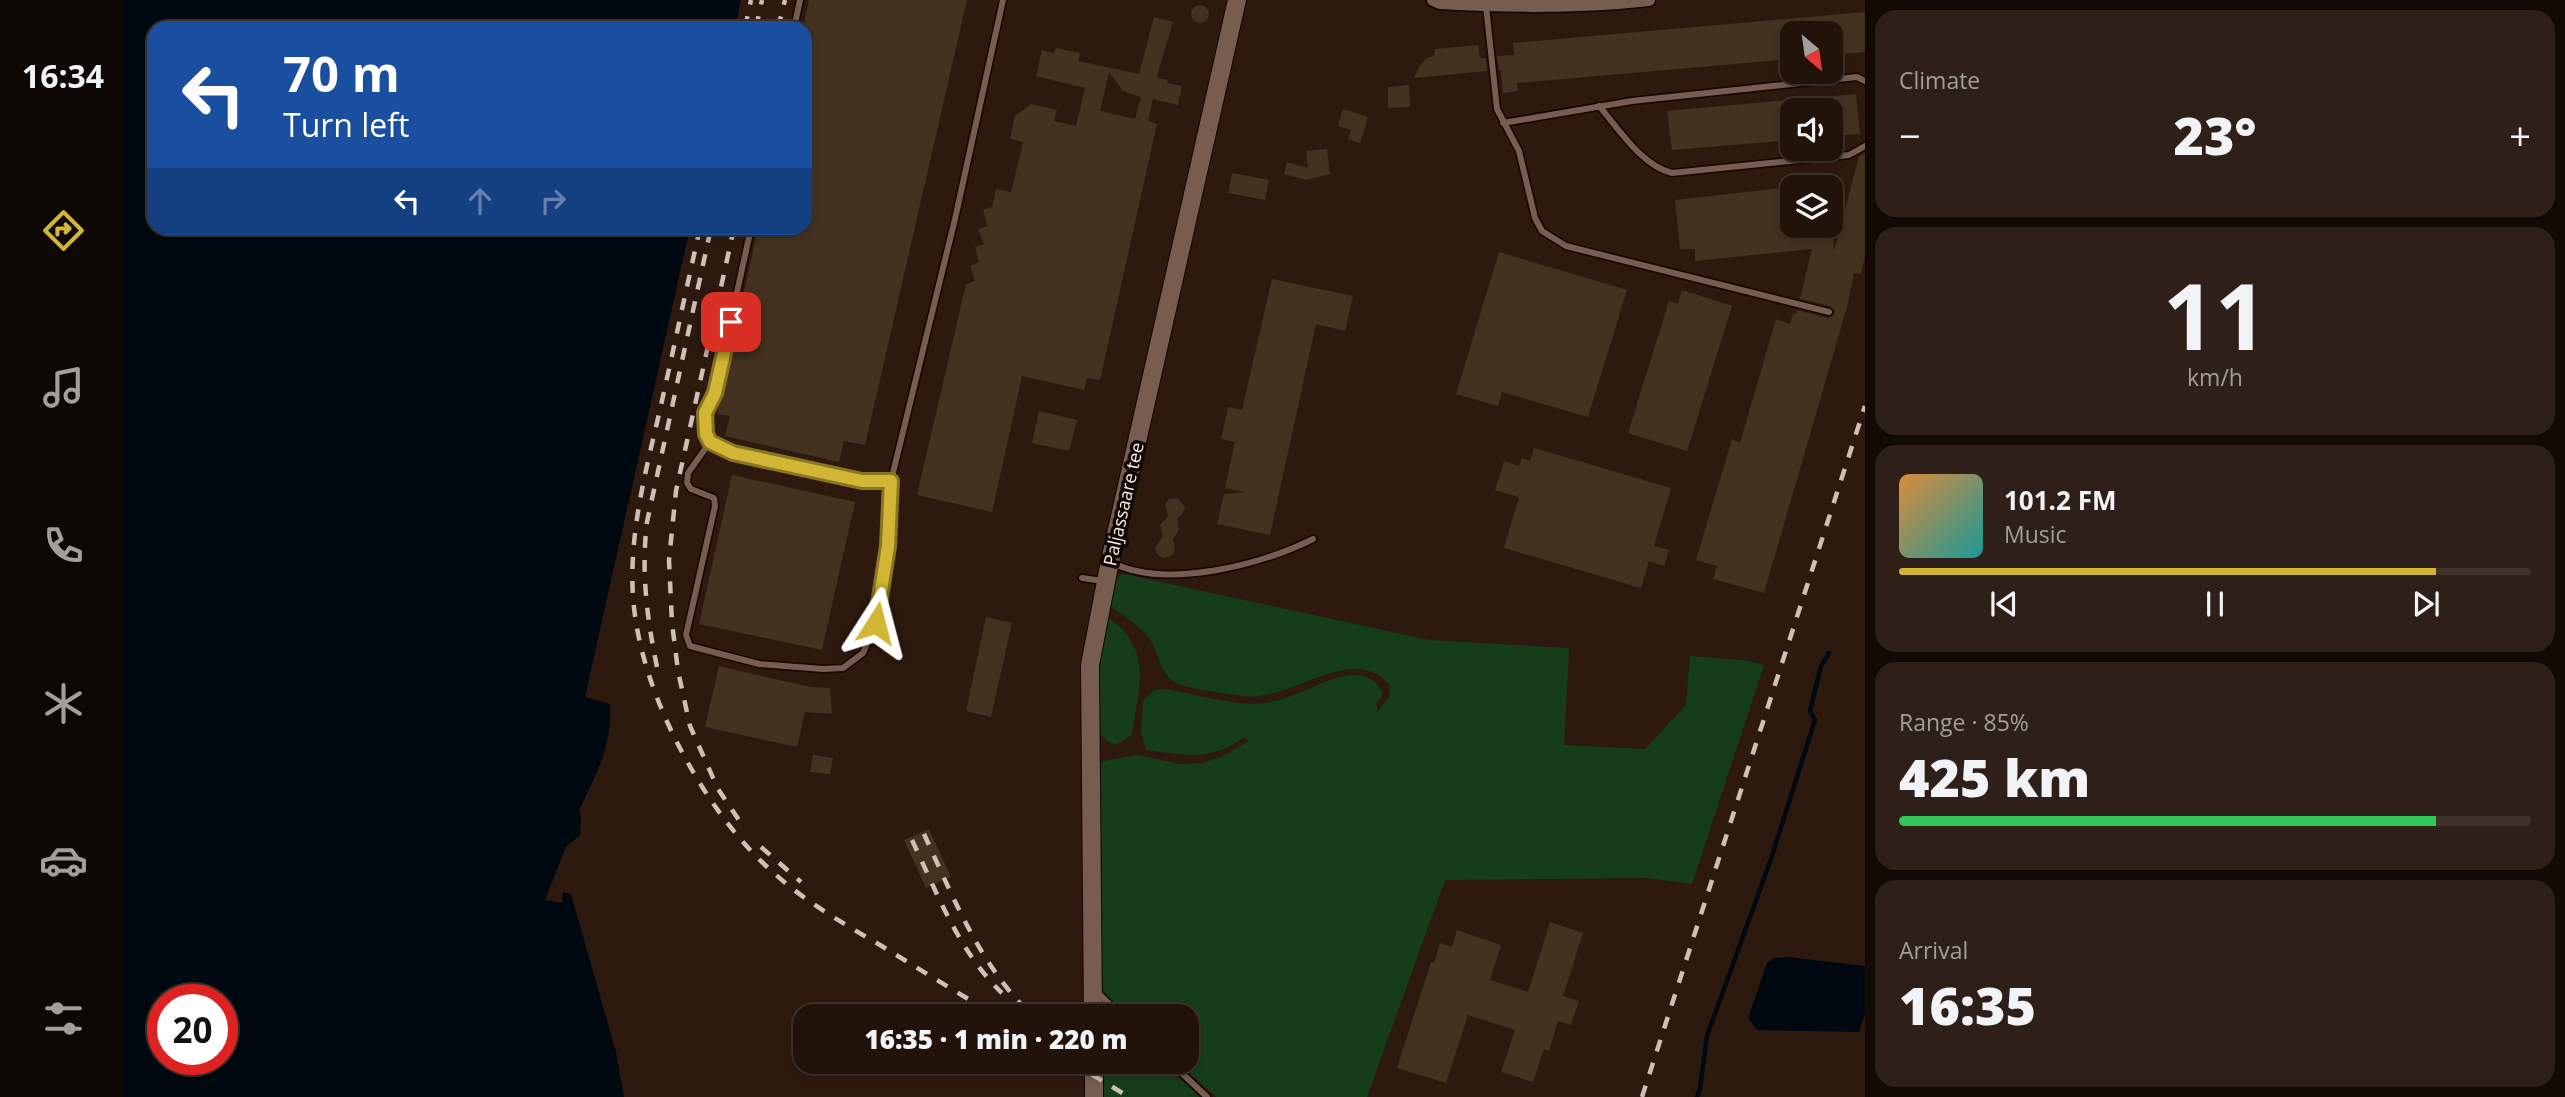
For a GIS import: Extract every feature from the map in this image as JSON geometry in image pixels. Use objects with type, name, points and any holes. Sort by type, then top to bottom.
[{"type":"street","name":"Paljassaare tee","points":[[1093,1004],[1090,665],[1105,581],[1237,0]]},
{"type":"street","points":[[1433,0],[1440,3],[1486,6],[1576,6],[1644,0]]},
{"type":"street","points":[[1094,1074],[1094,1097]]},
{"type":"lane","points":[[796,21],[800,0]]},
{"type":"lane","points":[[710,442],[688,473],[687,483],[691,489],[714,498],[715,506],[687,635],[690,646],[760,664],[843,668],[863,653],[876,623],[888,546],[891,481],[955,219],[1003,0]]},
{"type":"lane","points":[[1486,6],[1497,109],[1520,151],[1535,218],[1542,231],[1566,246],[1829,312]]},
{"type":"lane","points":[[1503,122],[1599,106],[1857,77],[1865,81]]},
{"type":"lane","points":[[1599,106],[1649,163],[1672,173],[1849,155],[1865,146]]},
{"type":"lane","points":[[749,235],[715,393],[705,413],[706,434],[710,442],[733,453],[862,481],[891,481]]},
{"type":"lane","points":[[1110,561],[1126,569],[1155,575],[1193,572],[1268,559],[1313,539]]},
{"type":"lane","points":[[1082,578],[1105,581]]},
{"type":"lane","points":[[1093,988],[1110,1004]]},
{"type":"lane","points":[[1183,1074],[1207,1097]]},
{"type":"green space","points":[[1124,574],[1429,640],[1569,648],[1564,745],[1645,749],[1686,705],[1690,656],[1744,660],[1764,665],[1692,884],[1647,878],[1445,880],[1367,1097],[1216,1097],[1190,1074],[1199,1074],[1199,1004],[1112,1004],[1099,979],[1097,767],[1103,761],[1138,755],[1180,764],[1202,763],[1221,757],[1249,741],[1245,737],[1220,750],[1197,755],[1146,750],[1141,731],[1143,701],[1154,690],[1167,689],[1256,704],[1280,700],[1340,677],[1365,676],[1375,682],[1383,694],[1376,704],[1378,711],[1389,697],[1390,685],[1375,673],[1358,669],[1321,676],[1282,691],[1263,695],[1219,693],[1176,683],[1162,668],[1149,638],[1130,620],[1107,605],[1113,583]]},
{"type":"green space","points":[[1105,615],[1121,628],[1131,641],[1140,669],[1132,735],[1115,745],[1102,736],[1095,711],[1096,677]]},
{"type":"green space","points":[[1101,1074],[1175,1074],[1200,1097],[1101,1097]]},
{"type":"shaded area","points":[[126,0],[741,0],[736,21],[147,21],[147,235],[688,235],[585,697],[610,704],[609,733],[597,772],[579,810],[580,835],[566,847],[545,900],[562,903],[563,892],[571,894],[616,1052],[624,1097],[126,1097]]},
{"type":"shaded area","points":[[1788,957],[1865,966],[1865,1014],[1859,1032],[1757,1030],[1748,1018],[1767,963],[1774,958]]},
{"type":"building","points":[[809,0],[967,0],[865,445],[844,441],[839,462],[725,436],[730,416],[717,414],[756,235],[812,235],[812,21],[804,21]]},
{"type":"building","points":[[1200,5],[1206,8],[1209,14],[1206,20],[1200,23],[1194,20],[1191,14],[1194,8]]},
{"type":"building","points":[[1865,12],[1865,52],[1843,54],[1843,21],[1780,21],[1780,60],[1517,83],[1518,91],[1503,93],[1497,56],[1514,55],[1513,43]]},
{"type":"building","points":[[1154,17],[1173,22],[1157,76],[1168,80],[1167,83],[1182,86],[1178,105],[1153,99],[1148,121],[1157,124],[1100,380],[1087,378],[1084,390],[1022,376],[992,512],[917,495],[966,284],[975,281],[970,266],[979,262],[975,247],[984,244],[978,229],[988,226],[983,210],[992,207],[996,189],[1011,192],[1023,142],[1010,139],[1015,116],[1031,104],[1057,110],[1054,121],[1076,126],[1085,88],[1036,76],[1042,50],[1054,53],[1056,48],[1080,53],[1078,61],[1139,74]],"holes":[[[1109,72],[1123,91],[1141,97],[1135,119],[1100,111]]]},
{"type":"building","points":[[1478,45],[1480,58],[1486,58],[1487,71],[1414,78],[1421,64],[1434,56],[1435,49]]},
{"type":"building","points":[[1409,85],[1410,107],[1388,108],[1388,87]]},
{"type":"building","points":[[1856,94],[1860,134],[1843,135],[1843,98],[1812,98]]},
{"type":"building","points":[[1780,101],[1780,141],[1672,150],[1667,111]]},
{"type":"building","points":[[1343,109],[1368,117],[1360,143],[1348,139],[1351,130],[1338,126]]},
{"type":"building","points":[[1327,149],[1330,174],[1306,180],[1284,174],[1287,162],[1308,168],[1306,151]]},
{"type":"building","points":[[1865,153],[1865,256],[1861,274],[1854,273],[1847,307],[1764,593],[1713,579],[1717,566],[1696,560],[1732,439],[1740,443],[1776,319],[1790,324],[1793,313],[1796,314],[1797,310],[1828,318],[1833,316],[1835,311],[1830,306],[1800,299],[1812,249],[1695,261],[1695,249],[1680,249],[1675,200],[1780,188],[1780,238],[1833,238],[1834,251],[1837,238],[1843,238],[1843,217],[1859,156]]},
{"type":"building","points":[[1232,173],[1269,180],[1265,200],[1228,193]]},
{"type":"building","points":[[1499,252],[1627,290],[1588,417],[1502,392],[1498,406],[1456,394]]},
{"type":"building","points":[[1272,279],[1353,296],[1345,331],[1316,324],[1270,535],[1217,524],[1224,494],[1245,492],[1225,488],[1235,442],[1221,439],[1228,407],[1242,410]]},
{"type":"building","points":[[1682,290],[1732,306],[1687,451],[1628,433],[1669,301],[1678,304]]},
{"type":"building","points":[[1039,411],[1077,420],[1069,451],[1032,443]]},
{"type":"building","points":[[1534,448],[1671,488],[1654,546],[1669,550],[1664,566],[1649,561],[1641,588],[1504,548],[1519,497],[1495,490],[1504,461],[1519,466],[1522,458],[1530,461]]},
{"type":"building","points":[[732,475],[855,502],[822,650],[699,624]]},
{"type":"building","points":[[1178,498],[1185,507],[1177,519],[1179,530],[1173,539],[1175,551],[1171,556],[1162,558],[1155,548],[1163,536],[1160,525],[1168,516],[1165,504],[1169,499]]},
{"type":"building","points":[[986,617],[1012,623],[991,717],[966,711]]},
{"type":"building","points":[[719,666],[810,687],[830,688],[832,714],[805,712],[797,747],[705,727]]},
{"type":"building","points":[[813,755],[833,758],[830,774],[810,772]]},
{"type":"building","points":[[929,829],[951,877],[926,888],[904,840]]},
{"type":"building","points":[[1550,922],[1583,933],[1563,996],[1579,1001],[1571,1025],[1558,1021],[1549,1051],[1544,1049],[1533,1082],[1501,1072],[1515,1030],[1468,1015],[1446,1083],[1397,1068],[1431,962],[1434,963],[1440,943],[1452,947],[1457,930],[1501,945],[1490,980],[1528,992]]},
{"type":"waterway","points":[[1697,1097],[1707,1036],[1771,859],[1815,720],[1810,711],[1821,666],[1829,653]]},
{"type":"railway","points":[[746,21],[751,0]]},
{"type":"railway","points":[[758,21],[762,0]]},
{"type":"railway","points":[[780,21],[785,0]]},
{"type":"railway","points":[[698,235],[644,482],[633,550],[635,617],[657,697],[673,734],[701,785],[723,817],[761,861],[799,894],[826,912],[977,1004]]},
{"type":"railway","points":[[657,667],[646,595],[647,522],[709,235]]},
{"type":"railway","points":[[732,235],[676,491],[669,560],[672,623],[678,671],[690,726],[718,789],[745,829]]},
{"type":"railway","points":[[1642,1097],[1865,406]]},
{"type":"railway","points":[[924,834],[970,932],[999,977],[1022,1004]]},
{"type":"railway","points":[[912,840],[961,941],[1002,993]]},
{"type":"railway","points":[[761,847],[801,882]]},
{"type":"railway","points":[[1091,1074],[1129,1097]]},
{"type":"route","points":[[731,322],[715,393],[705,413],[706,434],[710,442],[733,453],[862,481],[891,481],[888,546],[876,623]]}]
